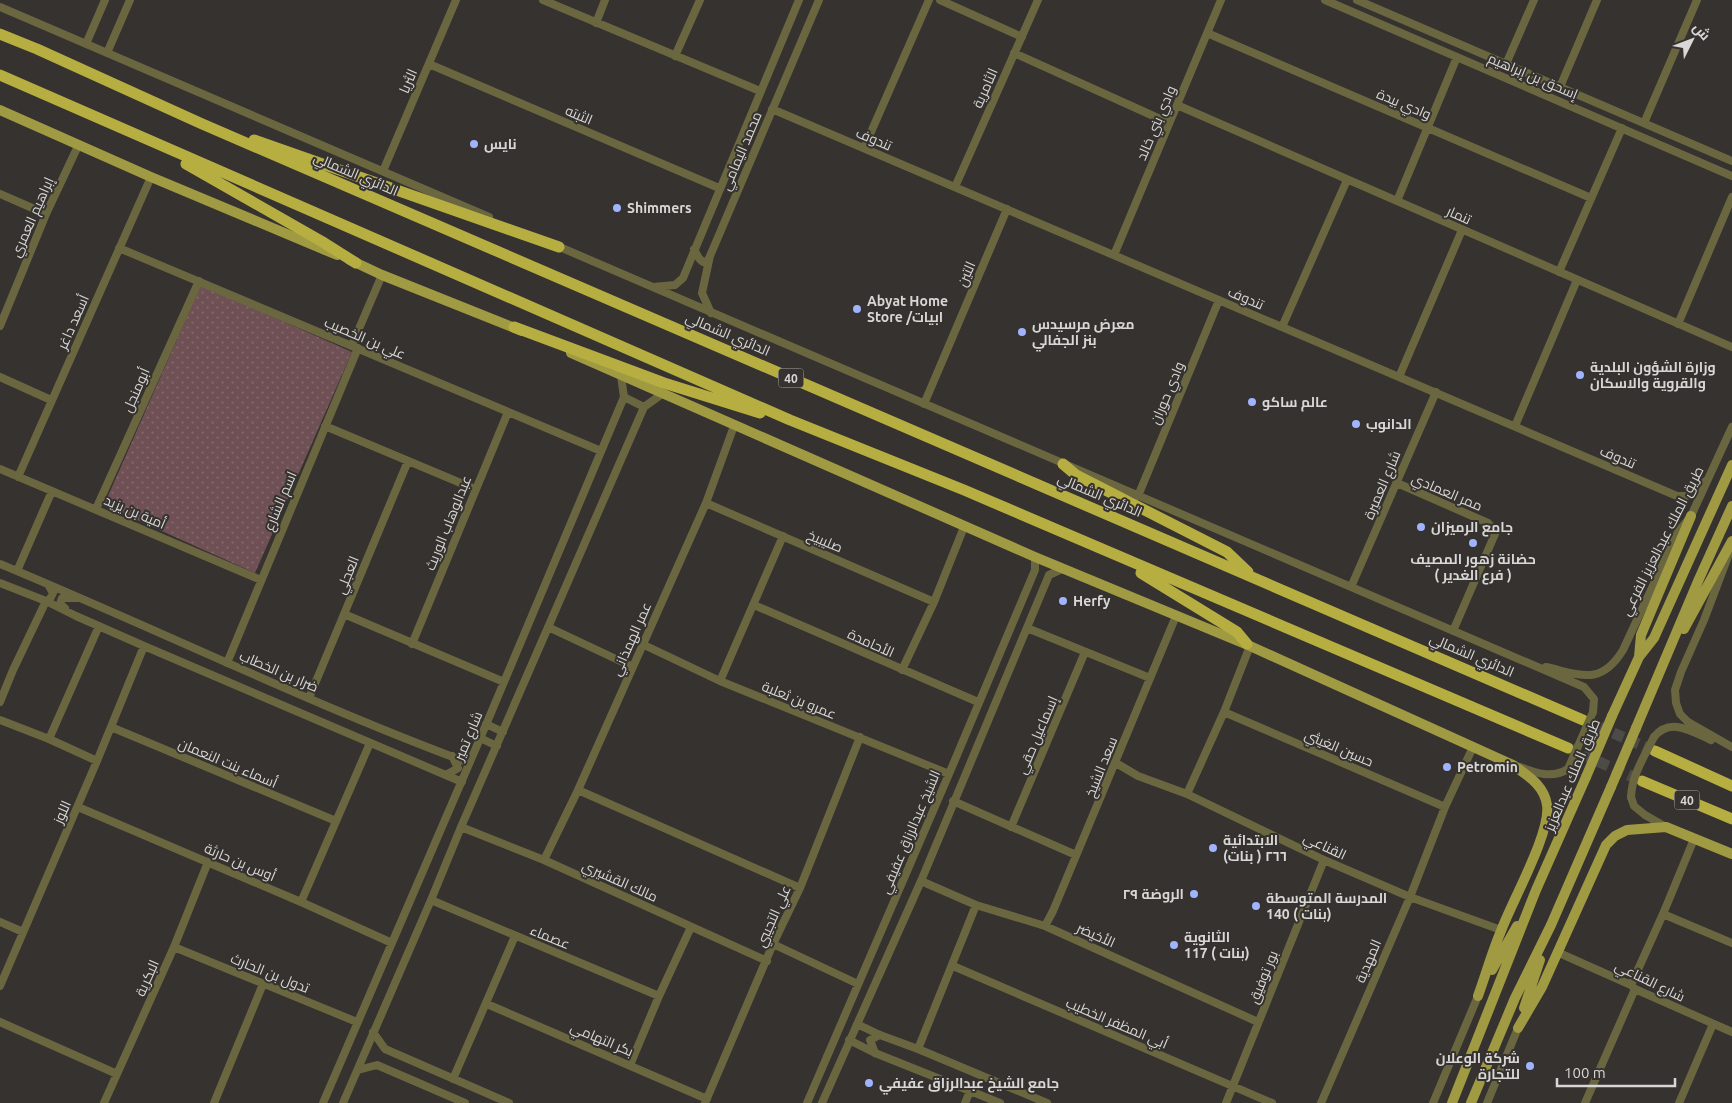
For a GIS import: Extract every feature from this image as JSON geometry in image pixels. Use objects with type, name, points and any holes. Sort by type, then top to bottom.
[{"type":"highway","name":"الدائري الشمالي","points":[[0,34],[200,123],[1583,720]]},
{"type":"highway","points":[[0,76],[790,420],[964,490],[1568,748]]},
{"type":"highway","points":[[200,123],[281,148],[559,247]]},
{"type":"highway","points":[[130,132],[321,240],[356,263]]},
{"type":"highway","points":[[514,327],[664,383],[750,410],[790,420]]},
{"type":"highway","points":[[1063,464],[1076,474],[1227,552],[1253,577]]},
{"type":"highway","points":[[1121,558],[1136,570],[1237,632],[1248,645]]},
{"type":"highway","name":"40","points":[[1655,750],[1732,786]]},
{"type":"highway","name":"40","points":[[1642,781],[1732,819]]},
{"type":"main road","points":[[0,110],[78,146],[382,275],[514,327],[1035,558],[1248,645],[1513,765],[1539,786],[1547,806],[1546,822],[1540,842],[1501,930],[1478,996]]},
{"type":"main road","name":"طريق الملك عبدالعزيز","points":[[1452,1103],[1536,890],[1612,716],[1639,657],[1654,638],[1732,465]]},
{"type":"main road","points":[[1471,1103],[1515,998],[1551,925],[1732,506]]},
{"type":"main road","points":[[1639,657],[1641,635],[1692,516]]},
{"type":"main road","points":[[1661,671],[1732,541]]},
{"type":"main road","points":[[1518,1028],[1542,986],[1606,845],[1615,836],[1627,830],[1666,828],[1732,854]]},
{"type":"main road","points":[[1478,996],[1536,890]]},
{"type":"main road","points":[[1518,1028],[1551,925]]},
{"type":"street","points":[[86,44],[105,0]]},
{"type":"street","points":[[107,53],[130,0]]},
{"type":"street","name":"الثريا","points":[[383,172],[456,0]]},
{"type":"street","points":[[543,0],[760,91]]},
{"type":"street","points":[[596,23],[605,0]]},
{"type":"street","points":[[675,56],[700,0]]},
{"type":"street","name":"محمد اليمامي","points":[[652,287],[675,285],[683,278],[798,0]]},
{"type":"street","name":"محمد اليمامي","points":[[712,313],[702,293],[710,256],[819,0]]},
{"type":"street","points":[[864,148],[929,0]]},
{"type":"street","points":[[940,0],[1022,37]]},
{"type":"street","name":"الثامرية","points":[[955,187],[1038,0]]},
{"type":"street","name":"وادي بني خالد","points":[[1114,255],[1221,0]]},
{"type":"street","name":"إسحق بن إبراهيم","points":[[1325,0],[1732,176]]},
{"type":"street","name":"إسحق بن إبراهيم","points":[[1357,0],[1732,161]]},
{"type":"street","points":[[1506,64],[1534,0]]},
{"type":"street","points":[[1560,87],[1597,0]]},
{"type":"street","points":[[1644,123],[1697,0]]},
{"type":"street","name":"الدائري الشمالي","points":[[0,7],[1584,687],[1594,699],[1593,712],[1568,769],[1554,775],[1539,774],[1513,765]]},
{"type":"street","name":"وادي بيدة","points":[[1207,33],[1592,198]]},
{"type":"street","points":[[1014,53],[1169,122]]},
{"type":"street","points":[[1397,201],[1457,57]]},
{"type":"street","name":"الثبته","points":[[429,64],[719,188]]},
{"type":"street","name":"تنمار","points":[[1177,106],[1732,347]]},
{"type":"street","name":"تندوف","points":[[772,109],[1677,496],[1687,496],[1707,480]]},
{"type":"street","points":[[1559,272],[1622,128]]},
{"type":"street","name":"إبراهيم العمري","points":[[0,326],[46,214],[78,146]]},
{"type":"street","name":"أسعد داغر","points":[[18,477],[151,177]]},
{"type":"street","points":[[1282,327],[1347,180]]},
{"type":"street","points":[[0,194],[46,214]]},
{"type":"street","points":[[1678,324],[1732,197]]},
{"type":"street","name":"التين","points":[[924,404],[1007,209]]},
{"type":"street","points":[[1399,376],[1462,230]]},
{"type":"street","name":"علي بن الخصيب","points":[[119,248],[600,451]]},
{"type":"street","points":[[694,249],[703,262],[706,263],[710,256]]},
{"type":"street","name":"اسم الشارع","points":[[227,663],[325,426],[382,275]]},
{"type":"street","points":[[1515,426],[1577,280]]},
{"type":"street","name":"أبومنجل","points":[[96,509],[199,281]]},
{"type":"street","name":"وادي حوران","points":[[1138,496],[1220,300]]},
{"type":"street","points":[[621,376],[624,397],[644,407]]},
{"type":"street","points":[[0,378],[51,400]]},
{"type":"street","name":"شارع العميرة","points":[[1351,587],[1436,392]]},
{"type":"street","points":[[343,1103],[644,407],[662,394]]},
{"type":"street","name":"شارع تمير","points":[[323,1103],[462,782],[624,397]]},
{"type":"street","name":"عبدالوهاب الوريث","points":[[412,644],[508,412]]},
{"type":"street","points":[[325,426],[475,489]]},
{"type":"street","name":"عمر الهمذاني","points":[[544,860],[578,790],[706,503],[734,426]]},
{"type":"street","name":"طريق الملك عبدالعزيز الفرعي","points":[[1528,663],[1587,675],[1599,674],[1615,663],[1623,650],[1678,532],[1692,516],[1732,427]]},
{"type":"street","name":"العجلي","points":[[309,698],[408,461]]},
{"type":"street","name":"أمية بن يزيد","points":[[0,469],[261,580]]},
{"type":"street","name":"ممر العمادي","points":[[1397,483],[1488,523],[1494,531],[1495,534],[1452,631]]},
{"type":"street","points":[[17,571],[52,490]]},
{"type":"street","name":"صليبيخ","points":[[706,503],[934,602]]},
{"type":"street","points":[[902,670],[934,602],[964,526]]},
{"type":"street","points":[[720,681],[783,536]]},
{"type":"street","points":[[1732,547],[1675,690],[1676,704],[1680,714],[1688,722],[1732,748]]},
{"type":"street","name":"الشيخ عبدالرزاق عفيفي","points":[[807,1103],[1035,570],[1035,558]]},
{"type":"street","name":"ضرار بن الخطاب","points":[[0,564],[309,698],[470,763]]},
{"type":"street","points":[[1035,570],[1049,575],[1062,569]]},
{"type":"street","name":"الشيخ عبدالرزاق عفيفي","points":[[822,1103],[921,880],[1049,575]]},
{"type":"street","points":[[0,583],[46,601],[144,646],[462,782]]},
{"type":"street","points":[[0,702],[46,601],[50,599],[53,593],[47,584]]},
{"type":"street","points":[[76,616],[60,604],[62,598],[82,598]]},
{"type":"street","name":"الأحامدة","points":[[754,605],[978,702]]},
{"type":"street","points":[[344,614],[504,682]]},
{"type":"street","name":"سعد الشيخ","points":[[1045,926],[1116,763],[1176,616]]},
{"type":"street","points":[[49,739],[99,626]]},
{"type":"street","points":[[548,628],[633,667]]},
{"type":"street","points":[[1027,628],[1150,678]]},
{"type":"street","name":"عمرو بن ثعلبة","points":[[642,644],[720,681],[949,774]]},
{"type":"street","points":[[1187,794],[1224,712],[1248,645]]},
{"type":"street","name":"اللوز","points":[[0,986],[78,807],[144,646]]},
{"type":"street","name":"إسماعيل حقي","points":[[1011,827],[1085,652]]},
{"type":"street","name":"حسين الغيثي","points":[[1224,712],[1445,806]]},
{"type":"street","points":[[0,720],[49,739],[97,761]]},
{"type":"street","points":[[486,724],[503,732]]},
{"type":"street","name":"أسماء بنت النعمان","points":[[111,727],[336,822]]},
{"type":"street","points":[[1666,828],[1634,806],[1631,797],[1637,770],[1654,737],[1660,730],[1666,727],[1686,729],[1732,748]]},
{"type":"street","name":"علي التجيبي","points":[[706,1101],[766,961],[800,888],[860,737]]},
{"type":"street","points":[[480,738],[497,746]]},
{"type":"street","points":[[301,902],[370,744]]},
{"type":"street","name":"المهدية","points":[[1321,1103],[1410,897],[1445,806],[1473,746]]},
{"type":"street","points":[[446,775],[458,768],[452,756]]},
{"type":"street","name":"القناعي","points":[[1116,763],[1138,776],[1187,794],[1324,860],[1410,897],[1501,930]]},
{"type":"street","points":[[578,790],[800,888]]},
{"type":"street","points":[[953,801],[1076,855]]},
{"type":"street","name":"أوس بن حارثة","points":[[78,807],[392,943]]},
{"type":"street","name":"مالك القشيري","points":[[461,827],[544,860],[766,961]]},
{"type":"street","points":[[1585,1103],[1694,839]]},
{"type":"street","name":"بور توفيق","points":[[1226,1103],[1324,860]]},
{"type":"street","name":"البكرية","points":[[104,1103],[174,947],[208,862]]},
{"type":"street","name":"الأخيضر","points":[[921,880],[976,905],[1045,926],[1258,1022]]},
{"type":"street","name":"عصماء","points":[[431,900],[659,996]]},
{"type":"street","points":[[918,1049],[976,905]]},
{"type":"street","points":[[1663,914],[1732,943]]},
{"type":"street","points":[[0,922],[23,932]]},
{"type":"street","points":[[630,1065],[659,996],[692,927]]},
{"type":"street","points":[[453,1079],[487,1004],[514,936]]},
{"type":"street","points":[[774,944],[858,984]]},
{"type":"street","name":"تدول بن الحارث","points":[[174,947],[357,1022]]},
{"type":"street","name":"شارع القناعي","points":[[1557,952],[1732,1032]]},
{"type":"street","name":"أبي المظفر الخطيب","points":[[953,966],[1272,1103]]},
{"type":"street","points":[[214,1103],[263,984]]},
{"type":"street","points":[[1433,1103],[1478,996]]},
{"type":"street","name":"بكر التهامي","points":[[487,1004],[630,1065],[706,1101]]},
{"type":"street","points":[[0,1022],[117,1074]]},
{"type":"street","points":[[857,1024],[918,1049],[1029,1100],[1043,1102]]},
{"type":"street","points":[[1679,1103],[1713,1024]]},
{"type":"street","points":[[1487,1103],[1518,1028]]},
{"type":"street","points":[[373,1032],[385,1049],[509,1103]]},
{"type":"street","points":[[875,1053],[870,1040],[880,1035]]},
{"type":"street","points":[[849,1040],[875,1053],[970,1091],[988,1101],[1000,1103]]},
{"type":"street","points":[[377,1065],[385,1049]]},
{"type":"street","points":[[358,1070],[377,1065],[465,1103]]},
{"type":"street","points":[[965,1103],[970,1091]]},
{"type":"shaded area","points":[[201,285],[352,352],[255,573],[104,505]]},
{"type":"tunnel","points":[[1583,720],[1655,751]]},
{"type":"tunnel","points":[[1568,748],[1642,781]]},
{"type":"place","name":"نايس","points":[[474,144]]},
{"type":"place","name":"Shimmers","points":[[617,208]]},
{"type":"place","name":"Abyat Home Store /ابيات","points":[[857,309]]},
{"type":"place","name":"معرض مرسيدس بنز الجفالي","points":[[1022,332]]},
{"type":"place","name":"وزارة الشؤون البلدية والقروية والاسكان","points":[[1580,375]]},
{"type":"place","name":"عالم ساكو","points":[[1252,402]]},
{"type":"place","name":"الدانوب","points":[[1356,424]]},
{"type":"place","name":"جامع الرميزان","points":[[1421,527]]},
{"type":"place","name":"حضانة زهور المصيف ( فرع الغدير )","points":[[1473,543]]},
{"type":"place","name":"Herfy","points":[[1063,601]]},
{"type":"place","name":"Petromin","points":[[1447,767]]},
{"type":"place","name":"الابتدائية ٢٦٦ ( بنات)","points":[[1213,848]]},
{"type":"place","name":"الروضة ٢٩","points":[[1194,894]]},
{"type":"place","name":"المدرسة المتوسطة 140 ( بنات)","points":[[1256,906]]},
{"type":"place","name":"الثانوية 117 ( بنات)","points":[[1174,945]]},
{"type":"place","name":"شركة الوعلان للتجارة","points":[[1530,1066]]},
{"type":"place","name":"جامع الشيخ عبدالرزاق عفيفي","points":[[869,1083]]}]
